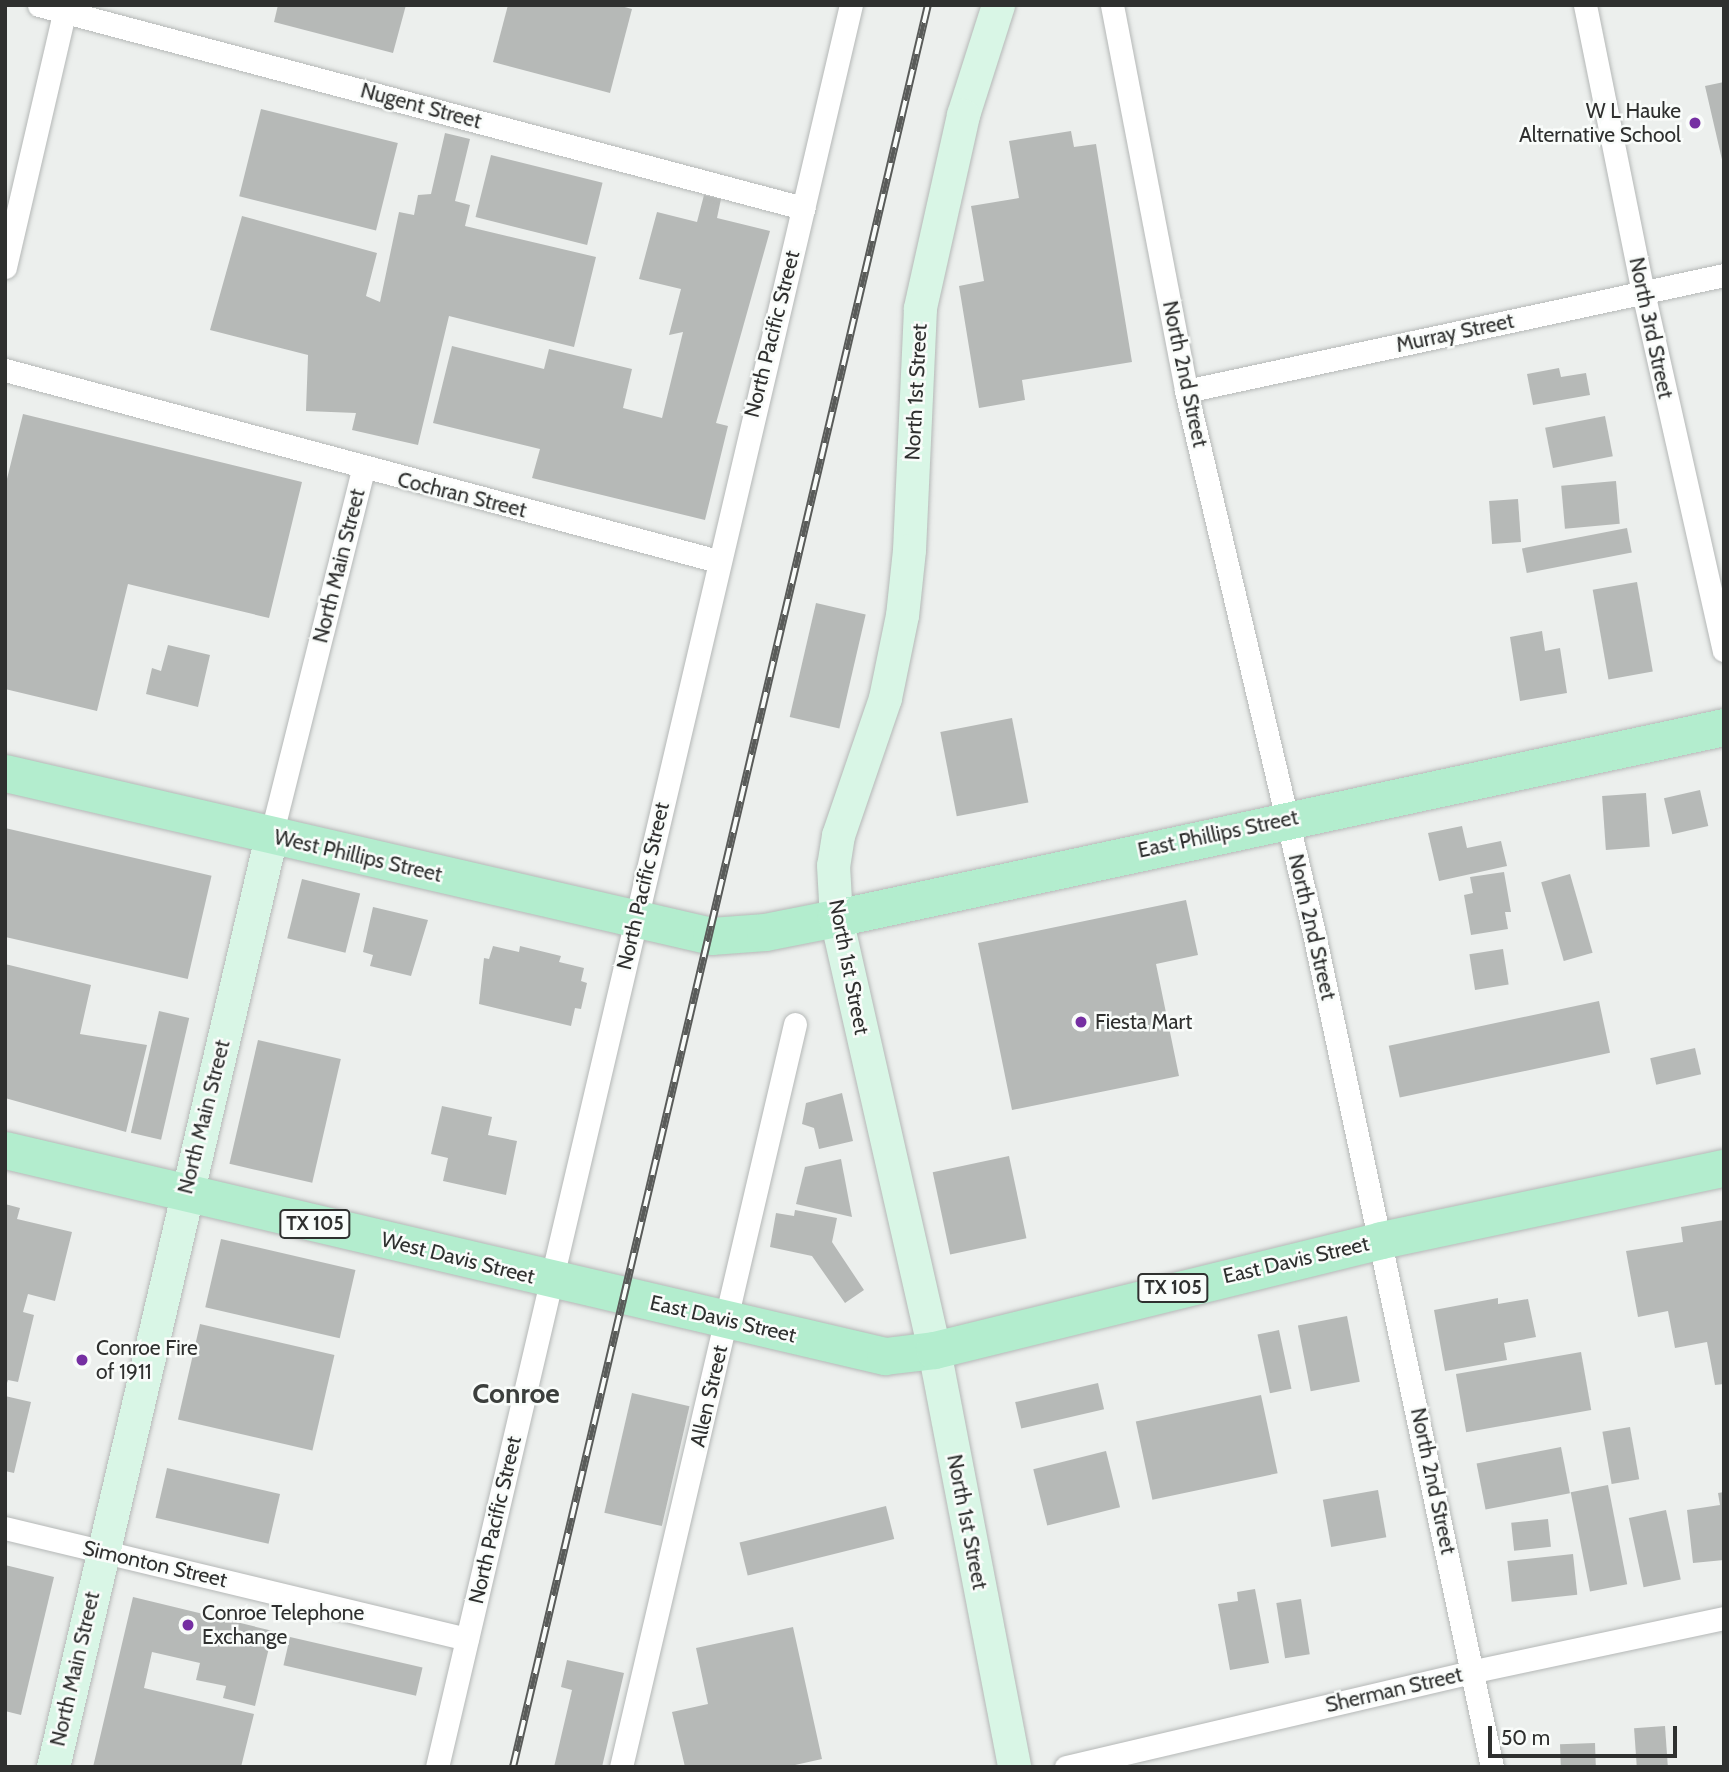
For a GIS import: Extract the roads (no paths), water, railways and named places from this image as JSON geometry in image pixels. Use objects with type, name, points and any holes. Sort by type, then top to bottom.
[{"type":"main road","name":"East Phillips Street","points":[[711,936],[765,932],[835,918],[1287,818],[1724,727]]},
{"type":"main road","name":"West Phillips Street","points":[[5,773],[635,921],[711,936]]},
{"type":"main road","name":"West Davis Street","points":[[5,1150],[624,1297]]},
{"type":"main road","name":"East Davis Street","points":[[624,1297],[885,1356],[934,1350],[1381,1240],[1724,1168]]},
{"type":"street","name":"Nugent Street","points":[[38,5],[65,9],[803,208]]},
{"type":"street","name":"North Pacific Street","points":[[436,1767],[851,5]]},
{"type":"street","name":"North 2nd Street","points":[[1112,5],[1186,391],[1287,818],[1381,1240],[1474,1671],[1492,1767]]},
{"type":"street","name":"North 3rd Street","points":[[1586,5],[1643,292],[1724,650]]},
{"type":"street","name":"North 1st Street","points":[[999,6],[963,115],[920,308],[909,550],[902,615],[885,698],[838,835],[833,865],[835,918],[934,1350],[1014,1767]]},
{"type":"street","points":[[5,267],[65,9]]},
{"type":"street","name":"Murray Street","points":[[1186,391],[1724,275]]},
{"type":"street","name":"Cochran Street","points":[[5,370],[363,469],[718,561]]},
{"type":"street","name":"North Main Street","points":[[53,1767],[185,1193],[363,469]]},
{"type":"street","name":"Allen Street","points":[[621,1767],[795,1024]]},
{"type":"street","name":"Simonton Street","points":[[5,1528],[467,1639]]},
{"type":"street","name":"Sherman Street","points":[[1066,1767],[1474,1671],[1724,1618]]},
{"type":"railway","points":[[513,1767],[928,5]]},
{"type":"place","name":"W L Hauke Alternative School","points":[[1695,123]]},
{"type":"place","name":"Fiesta Mart","points":[[1081,1022]]},
{"type":"place","name":"Conroe Fire of 1911","points":[[82,1360]]},
{"type":"place","name":"Conroe Telephone Exchange","points":[[188,1625]]},
{"type":"district","name":"Conroe","points":[[516,1393]]}]
